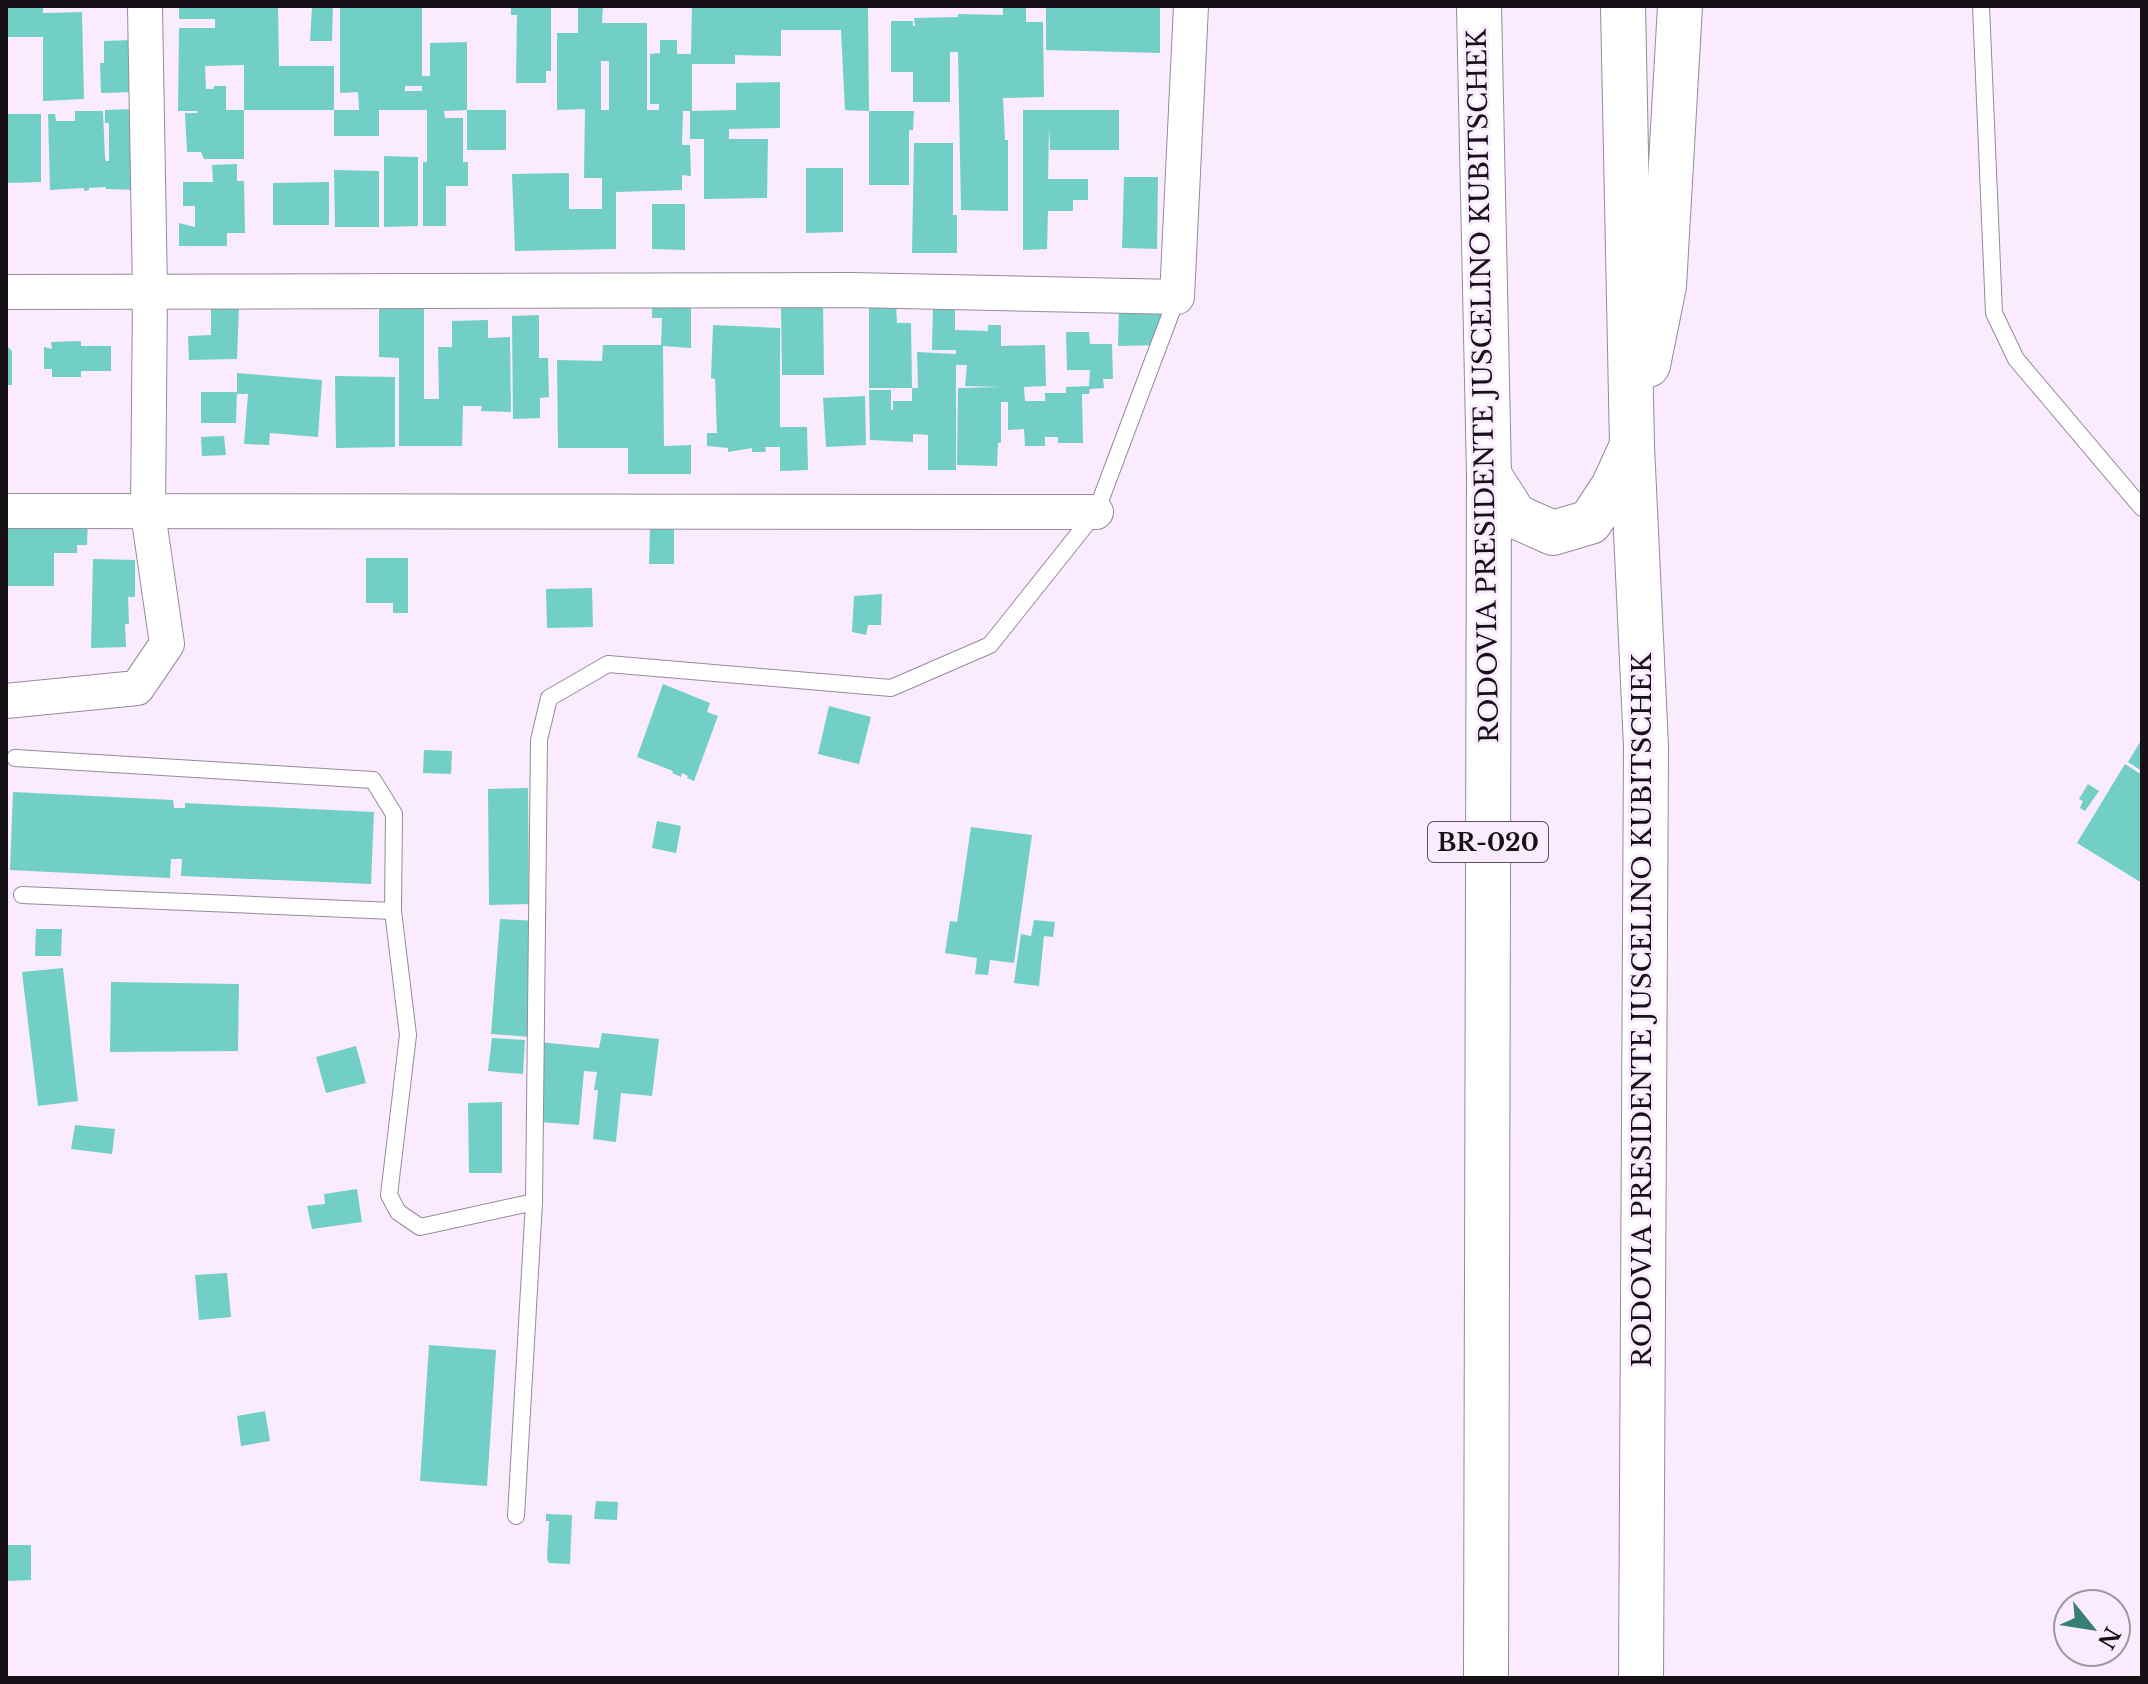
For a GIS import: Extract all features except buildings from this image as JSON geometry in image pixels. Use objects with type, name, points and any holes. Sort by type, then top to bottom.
[{"type":"highway","name":"RODOVIA PRESIDENTE JUSCELINO KUBITSCHEK","points":[[1479,6],[1489,475],[1486,1678]]},
{"type":"highway","name":"RODOVIA PRESIDENTE JUSCELINO KUBITSCHEK","points":[[1623,6],[1632,446],[1646,746],[1641,1678]]},
{"type":"highway","points":[[1489,475],[1515,516],[1553,533],[1590,522],[1613,487],[1632,446],[1664,286],[1680,6]]},
{"type":"street","points":[[6,701],[137,688],[167,644],[148,513],[150,292],[145,6]]},
{"type":"street","points":[[6,292],[851,290],[1177,297],[1191,6]]},
{"type":"street","points":[[6,511],[1096,512]]},
{"type":"lane","points":[[1981,6],[1994,313],[2016,359],[2142,508]]},
{"type":"lane","points":[[516,1516],[534,1202],[539,740],[549,698],[608,664],[891,688],[990,645],[1096,512],[1177,297]]},
{"type":"lane","points":[[15,758],[373,780],[394,814],[393,911],[408,1035],[389,1195],[398,1212],[420,1227],[534,1202]]},
{"type":"lane","points":[[22,895],[393,911]]}]
